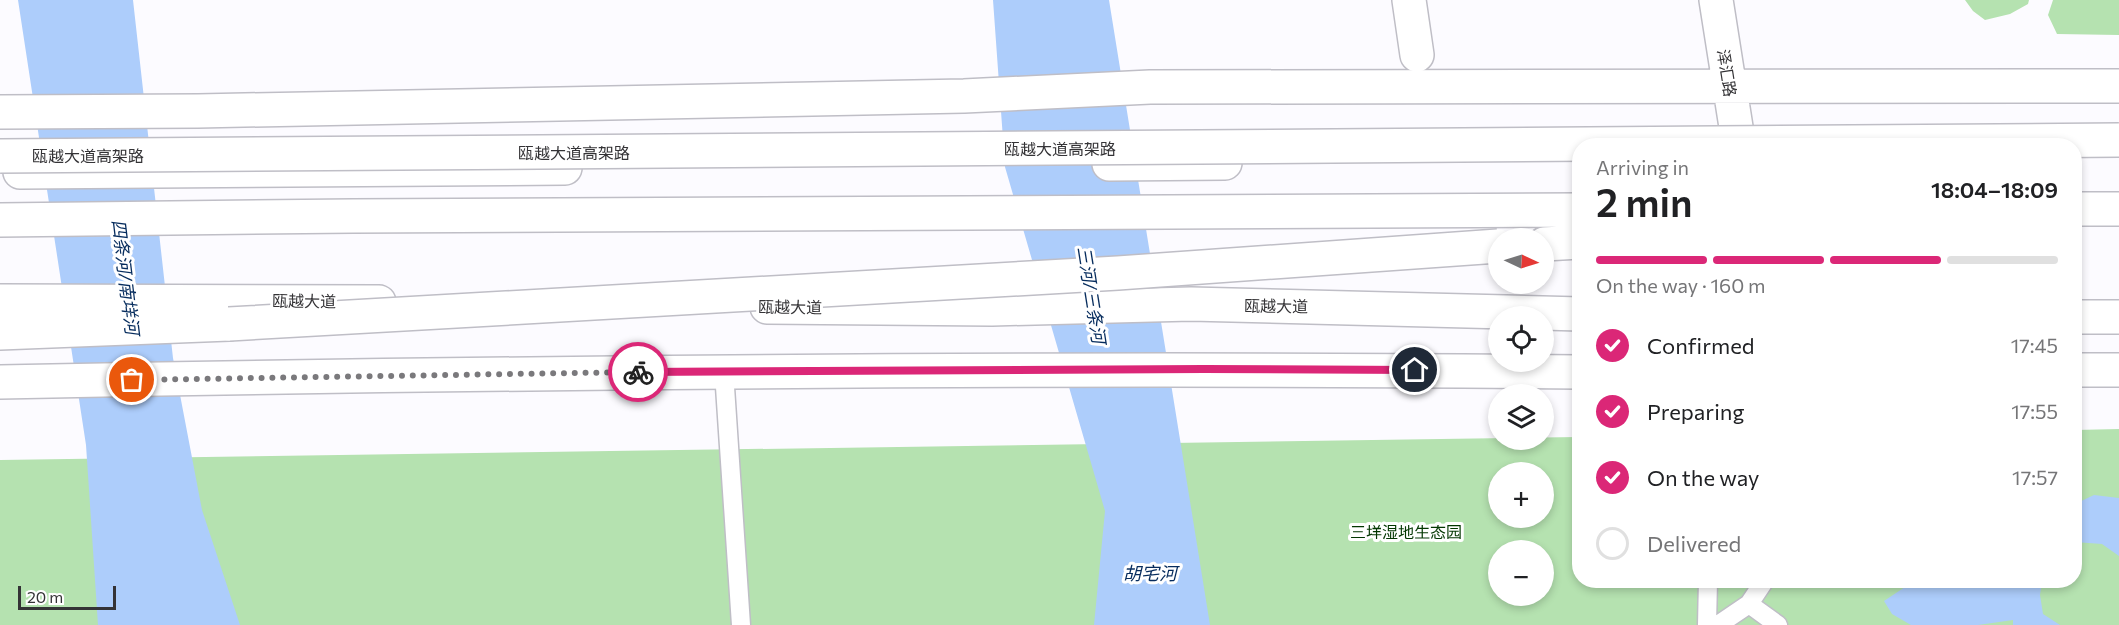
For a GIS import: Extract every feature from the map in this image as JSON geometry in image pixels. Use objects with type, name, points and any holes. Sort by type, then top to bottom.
[{"type":"main road","points":[[1408,0],[1417,55]]},
{"type":"main road","name":"泽汇路","points":[[1716,0],[1738,138]]},
{"type":"main road","points":[[1,112],[198,111],[964,96],[1150,87],[2119,86]]},
{"type":"main road","name":"瓯越大道高架路","points":[[2082,140],[2119,140]]},
{"type":"main road","name":"瓯越大道高架路","points":[[7,167],[1572,147]]},
{"type":"main road","points":[[7,167],[215,172],[1171,164],[1572,154]]},
{"type":"main road","points":[[2082,155],[2119,155]]},
{"type":"main road","points":[[2082,209],[2119,209]]},
{"type":"main road","points":[[0,220],[1572,210]]},
{"type":"main road","points":[[1554,243],[1572,242]]},
{"type":"main road","points":[[0,333],[240,324],[1106,274],[1488,247]]},
{"type":"main road","name":"瓯越大道","points":[[0,301],[216,300],[992,309],[1191,304],[1572,314]]},
{"type":"main road","points":[[2082,317],[2119,317]]},
{"type":"main road","points":[[0,382],[1007,370],[1572,372]]},
{"type":"main road","points":[[2082,370],[2119,370]]},
{"type":"lane","points":[[724,372],[741,625]]},
{"type":"lane","points":[[1707,625],[1708,588]]},
{"type":"lane","points":[[1718,625],[1749,604],[1760,588]]},
{"type":"lane","points":[[1749,604],[1778,625]]},
{"type":"green space","points":[[1965,0],[2029,0],[2028,4],[2010,14],[1985,20],[1973,11]]},
{"type":"green space","points":[[2053,0],[2119,0],[2119,35],[2057,34],[2048,15]]},
{"type":"green space","name":"三垟湿地生态园","points":[[2119,429],[2119,625],[0,625],[0,460],[1488,438],[1488,450],[1554,450],[1554,437],[1572,437],[1572,588],[2082,588],[2082,430]]},
{"type":"water","name":"四条河/南垟河","points":[[18,0],[133,0],[173,358],[202,510],[240,625],[98,625],[86,445]]},
{"type":"water","points":[[993,0],[1109,0],[1210,625],[1094,625],[1105,511],[1005,167]]},
{"type":"water","points":[[2094,495],[2119,498],[2119,556],[2102,544],[2082,543],[2082,501]]},
{"type":"water","points":[[1904,588],[2041,588],[2043,614],[2060,625],[2013,625],[2013,620],[1978,625],[1911,625],[1892,614],[1884,601]]},
{"type":"way so far","points":[[132,380],[638,372]]},
{"type":"route","points":[[638,372],[1415,370]]},
{"type":"water label","name":"三河/三条河","points":[[1091,295]]},
{"type":"water label","name":"胡宅河","points":[[1150,574]]}]
